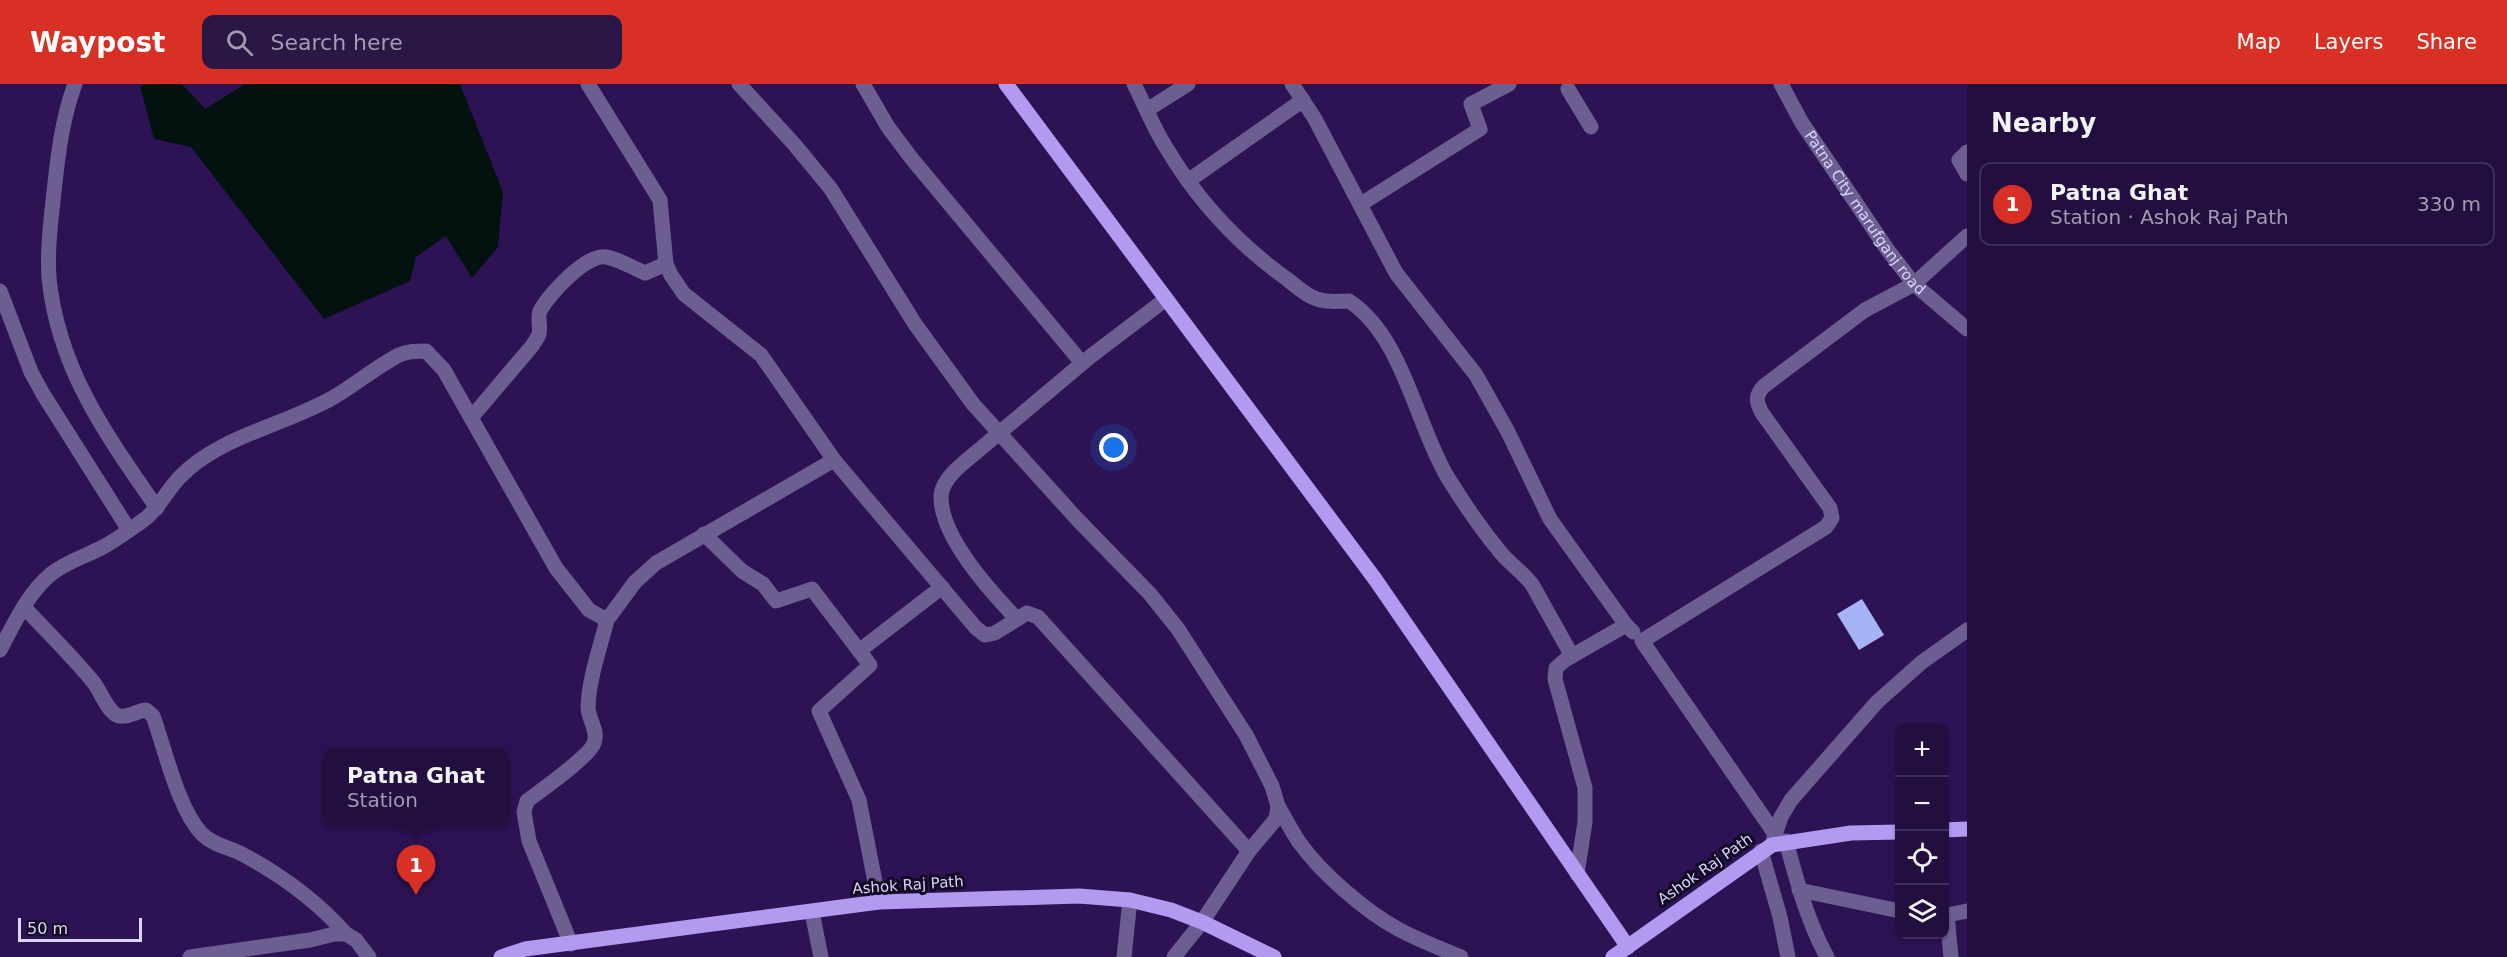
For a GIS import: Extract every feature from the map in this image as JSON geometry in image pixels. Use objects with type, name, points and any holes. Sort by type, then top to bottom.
[{"type":"main road","points":[[1006,84],[1376,579],[1628,947]]},
{"type":"main road","points":[[1949,830],[1967,829]]},
{"type":"main road","name":"Ashok Raj Path","points":[[1613,957],[1773,843],[1851,833],[1895,832]]},
{"type":"main road","name":"Ashok Raj Path","points":[[501,957],[525,949],[879,902],[1079,896],[1130,900],[1162,907],[1202,922],[1274,957]]},
{"type":"street","points":[[75,84],[58,147],[50,224],[49,256],[53,302],[68,358],[86,399],[100,426],[157,508]]},
{"type":"street","points":[[588,84],[660,200],[664,223],[666,264],[684,294],[760,355],[834,460],[975,628],[985,635],[995,633],[1027,613],[1038,617],[1249,851]]},
{"type":"street","points":[[739,84],[794,144],[831,189],[933,350],[973,404],[1165,612],[1246,735],[1272,786],[1278,806],[1299,842],[1350,894],[1383,920],[1399,930],[1461,957]]},
{"type":"street","points":[[863,84],[888,127],[912,159],[1082,363]]},
{"type":"street","points":[[1134,84],[1159,136],[1188,181],[1225,227],[1281,275],[1317,300],[1349,301],[1365,314],[1393,355],[1431,444],[1450,481],[1503,555],[1526,575],[1572,656]]},
{"type":"street","points":[[1147,110],[1188,84]]},
{"type":"street","points":[[1292,84],[1304,100],[1361,204],[1378,243],[1396,273],[1481,383],[1508,432],[1550,519],[1626,625],[1642,641],[1773,843],[1799,890],[1813,931],[1827,957]]},
{"type":"street","points":[[1361,204],[1480,129],[1471,104],[1509,84]]},
{"type":"street","name":"Patna City marufganj road","points":[[1781,84],[1836,177],[1914,284],[1967,329]]},
{"type":"street","points":[[1569,86],[1591,127]]},
{"type":"street","points":[[1188,181],[1304,100]]},
{"type":"street","points":[[1967,152],[1959,160],[1967,174]]},
{"type":"street","points":[[1642,641],[1826,527],[1832,518],[1830,508],[1762,413],[1757,404],[1757,393],[1865,310],[1914,284],[1967,236]]},
{"type":"street","points":[[471,418],[532,346],[539,333],[538,317],[541,309],[568,277],[585,263],[596,257],[605,256],[645,273],[666,264]]},
{"type":"street","points":[[0,291],[28,363],[43,394],[129,530]]},
{"type":"street","points":[[1016,618],[979,576],[957,544],[946,518],[941,495],[950,476],[1082,363],[1166,299]]},
{"type":"street","points":[[0,650],[24,607],[51,574],[73,560],[105,546],[129,530],[157,508],[180,476],[202,460],[228,444],[334,397],[401,354],[426,351],[436,359],[449,377],[556,568],[589,610],[607,620]]},
{"type":"street","points":[[571,944],[529,841],[524,812],[527,801],[585,755],[594,744],[595,733],[588,711],[589,696],[607,620],[646,570],[834,460]]},
{"type":"street","points":[[704,534],[742,571],[763,584],[776,601],[812,589],[870,665],[819,711],[859,800],[879,902]]},
{"type":"street","points":[[860,651],[942,587]]},
{"type":"street","points":[[24,607],[93,682],[111,711],[117,716],[129,716],[137,711],[146,710],[153,716],[180,794],[191,819],[201,833],[210,842],[240,853],[293,886],[325,910],[346,934],[356,940],[369,957]]},
{"type":"street","points":[[1577,873],[1585,822],[1585,788],[1555,679],[1556,668],[1572,656],[1626,625]]},
{"type":"street","points":[[1788,957],[1780,917],[1773,843],[1791,800],[1877,702],[1922,662],[1967,630]]},
{"type":"street","points":[[1174,957],[1202,922],[1249,851],[1276,819],[1278,806]]},
{"type":"street","points":[[1799,890],[1895,910]]},
{"type":"street","points":[[1124,957],[1130,900]]},
{"type":"street","points":[[1949,914],[1967,911]]},
{"type":"street","points":[[812,912],[821,957]]},
{"type":"street","points":[[190,957],[346,934]]},
{"type":"street","points":[[1949,939],[1951,957]]},
{"type":"shaded area","points":[[182,84],[205,109],[245,84],[460,84],[503,192],[498,247],[472,278],[446,236],[416,257],[410,281],[324,319],[191,147],[154,139],[140,86]]},
{"type":"building","points":[[1862,599],[1884,635],[1859,650],[1837,614]]},
{"type":"place","name":"Patna Ghat","points":[[416,895]]}]
